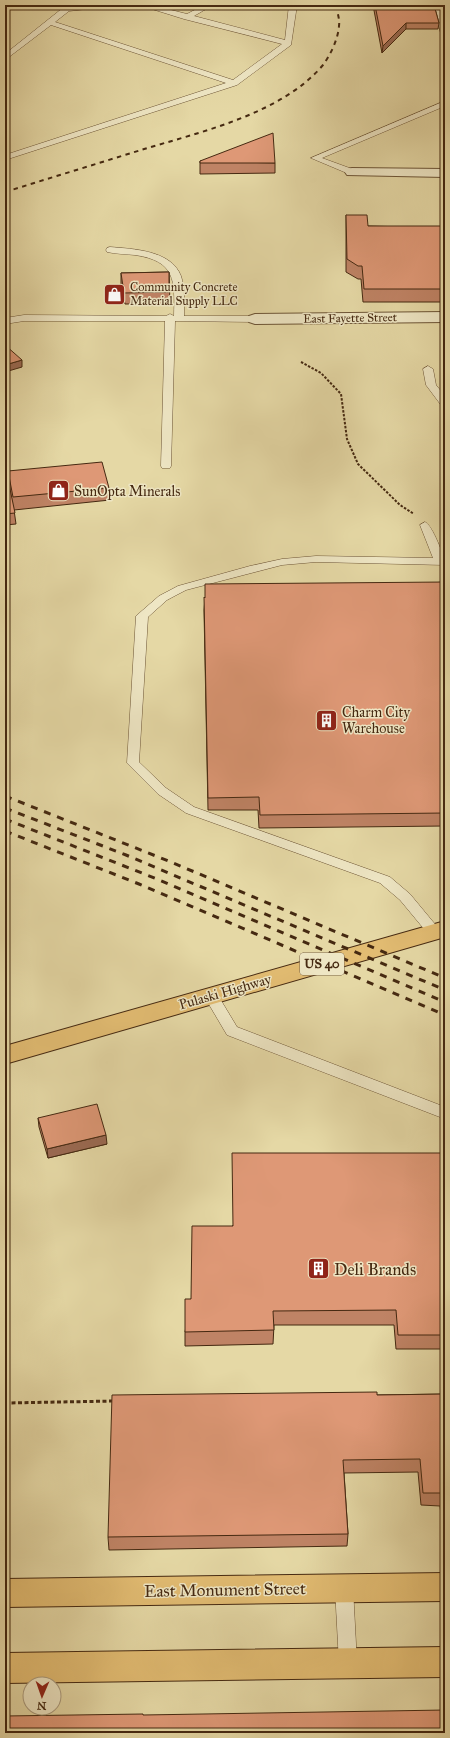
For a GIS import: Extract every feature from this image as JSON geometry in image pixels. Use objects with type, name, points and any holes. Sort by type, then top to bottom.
[{"type":"main road","name":"Pulaski Highway","points":[[5,1055],[440,931]]},
{"type":"main road","name":"East Monument Street","points":[[5,1593],[445,1587]]},
{"type":"main road","points":[[5,1668],[445,1662]]},
{"type":"street","points":[[352,172],[445,173]]},
{"type":"street","name":"East Fayette Street","points":[[255,319],[445,316]]},
{"type":"lane","points":[[5,58],[67,9],[104,5]]},
{"type":"lane","points":[[144,5],[288,43]]},
{"type":"lane","points":[[187,17],[209,5]]},
{"type":"lane","points":[[5,158],[234,84],[288,43],[293,5]]},
{"type":"lane","points":[[437,5],[445,33]]},
{"type":"lane","points":[[49,22],[234,84]]},
{"type":"lane","points":[[352,172],[315,158],[445,103]]},
{"type":"lane","points":[[110,250],[140,253],[155,257],[166,263],[174,272],[178,285],[174,318],[166,466]]},
{"type":"lane","points":[[5,321],[24,318],[255,319]]},
{"type":"lane","points":[[428,369],[431,385],[445,403]]},
{"type":"lane","points":[[425,525],[443,562],[316,558],[282,562],[254,568],[182,588],[163,598],[142,616],[133,763],[162,791],[190,810],[385,880],[440,931]]},
{"type":"lane","points":[[211,996],[232,1031],[445,1113]]},
{"type":"lane","points":[[344,1588],[348,1663]]},
{"type":"path","points":[[301,362],[321,373],[341,394],[347,438],[358,464],[400,505],[412,512],[425,525]]},
{"type":"path","points":[[5,1403],[116,1401]]},
{"type":"building","points":[[375,5],[434,5],[439,23],[406,23],[383,46]]},
{"type":"building","points":[[273,133],[275,163],[200,163],[200,161]]},
{"type":"building","points":[[346,215],[367,215],[368,226],[444,226],[445,289],[364,289],[362,266],[358,266],[347,259]]},
{"type":"building","points":[[169,272],[169,292],[124,293],[121,273]]},
{"type":"building","points":[[5,345],[22,360],[5,365]]},
{"type":"building","points":[[102,462],[109,488],[13,497],[8,471]]},
{"type":"building","points":[[10,489],[15,513],[5,514],[5,490]]},
{"type":"building","name":"Charm City Warehouse","points":[[445,582],[445,813],[260,815],[259,797],[208,798],[205,584]]},
{"type":"building","points":[[97,1104],[106,1135],[47,1149],[38,1118]]},
{"type":"building","name":"Deli Brands","points":[[232,1153],[445,1153],[445,1335],[398,1335],[396,1310],[273,1311],[274,1330],[185,1332],[185,1299],[191,1299],[192,1226],[233,1226]]},
{"type":"building","points":[[377,1392],[377,1395],[445,1394],[445,1525],[442,1493],[423,1493],[420,1459],[343,1460],[348,1534],[108,1537],[112,1395]]},
{"type":"building","points":[[445,1710],[445,1733],[5,1733],[5,1716]]},
{"type":"railway","points":[[5,192],[214,128],[263,109],[286,96],[306,82],[323,65],[336,41],[339,21],[336,5]]},
{"type":"railway","points":[[5,796],[171,862],[445,978]]},
{"type":"railway","points":[[5,808],[126,855],[445,990]]},
{"type":"railway","points":[[5,819],[157,879],[445,1002]]},
{"type":"railway","points":[[5,831],[139,884],[445,1015]]},
{"type":"place","name":"Community Concrete Material Supply LLC","points":[[114,294]]},
{"type":"place","name":"SunOpta Minerals","points":[[59,491]]},
{"type":"place","name":"Charm City Warehouse","points":[[326,720]]},
{"type":"place","name":"Deli Brands","points":[[318,1269]]}]
